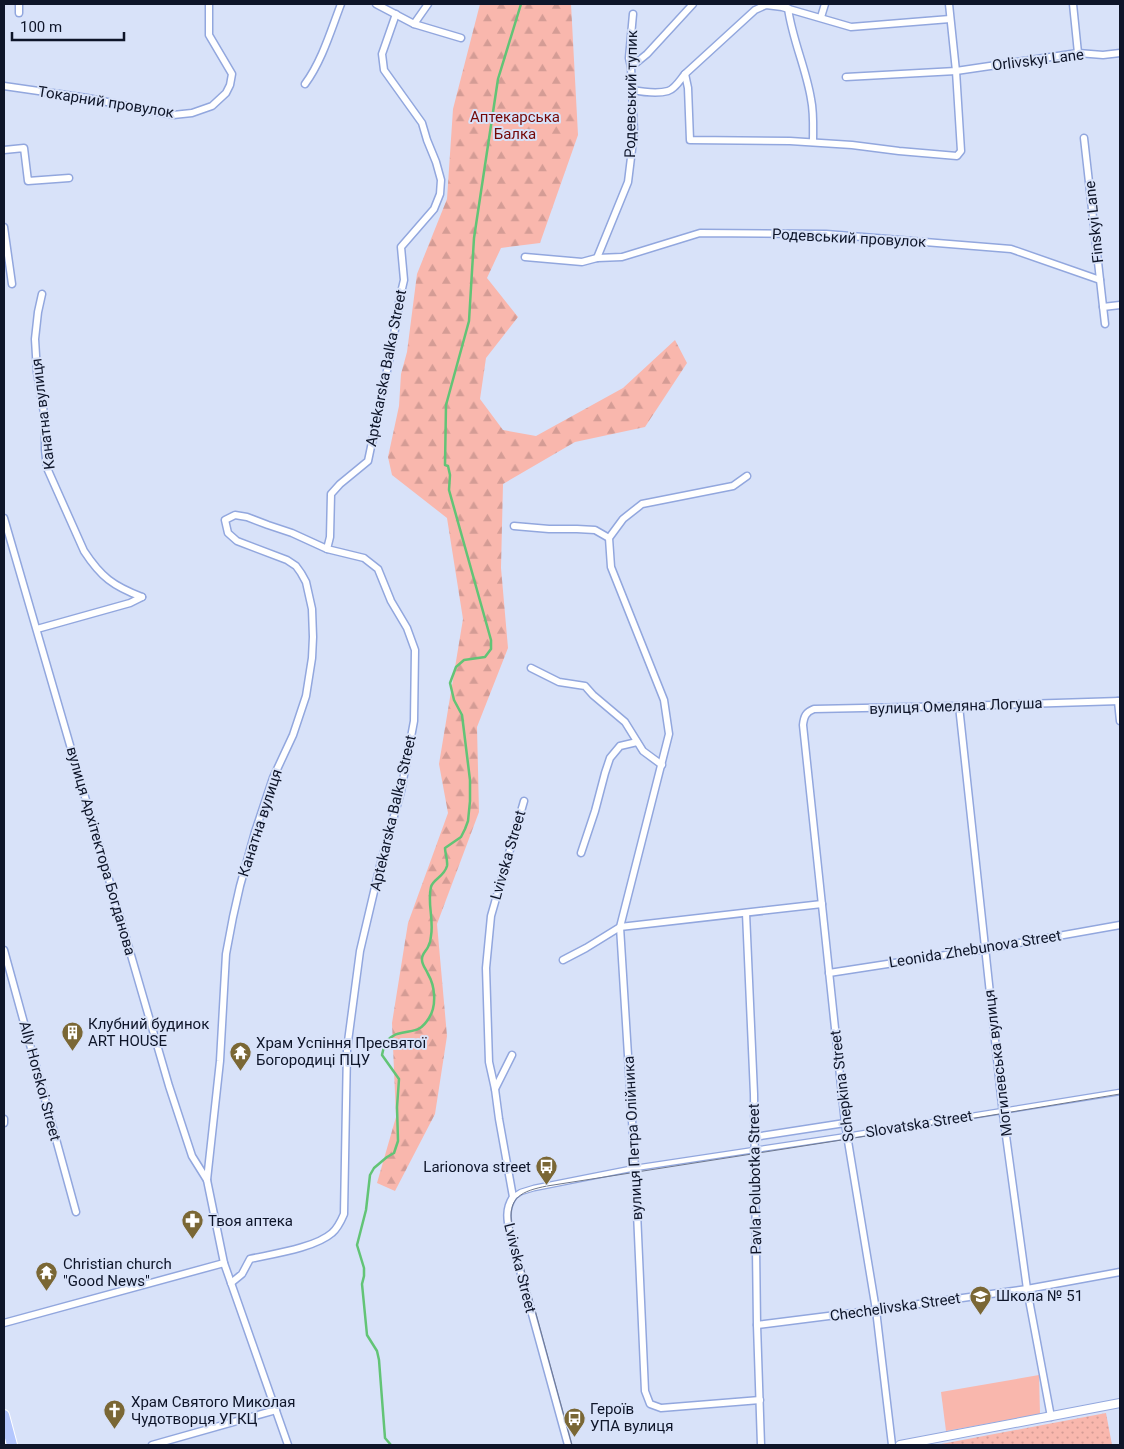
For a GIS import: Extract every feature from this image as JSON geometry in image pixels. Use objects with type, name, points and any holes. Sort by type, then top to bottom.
[{"type":"main road","points":[[4,1414],[12,1445]]},
{"type":"street","points":[[19,4],[19,13]]},
{"type":"street","name":"Токарний провулок","points":[[4,86],[87,98],[173,115],[192,113],[212,106],[226,93],[232,74],[209,35],[209,4]]},
{"type":"street","points":[[305,84],[321,54],[341,4]]},
{"type":"street","points":[[376,4],[414,24],[462,38]]},
{"type":"street","points":[[414,24],[428,4]]},
{"type":"street","points":[[631,67],[647,54],[693,4]]},
{"type":"street","points":[[821,17],[825,4]]},
{"type":"street","points":[[685,74],[688,88],[690,140],[852,144],[899,151],[957,156],[961,151],[956,71],[949,4]]},
{"type":"street","points":[[1072,4],[1078,53]]},
{"type":"street","points":[[632,90],[650,92],[669,91],[754,10],[766,5],[788,8],[851,27],[950,19]]},
{"type":"street","points":[[788,8],[790,22],[812,100],[813,142]]},
{"type":"street","name":"Aptekarska Balka Street","points":[[231,1283],[242,1274],[250,1258],[317,1242],[332,1234],[344,1214],[347,1049],[360,951],[380,866],[401,791],[414,721],[415,650],[407,628],[391,601],[378,569],[364,558],[327,549],[330,537],[332,494],[340,484],[368,461],[404,280],[401,247],[434,209],[440,194],[441,180],[422,123],[384,70],[382,54],[396,14]]},
{"type":"street","name":"Родевський тупик","points":[[597,258],[628,182],[634,133],[631,67],[628,58],[633,14]]},
{"type":"street","name":"Orlivskyi Lane","points":[[846,77],[956,71],[1078,53],[1103,55],[1120,53]]},
{"type":"street","name":"Finskyi Lane","points":[[1084,138],[1105,324]]},
{"type":"street","points":[[4,150],[24,148],[28,181],[69,178]]},
{"type":"street","points":[[4,227],[12,284]]},
{"type":"street","name":"Родевський провулок","points":[[525,257],[582,262],[597,258],[622,257],[700,233],[826,234],[1011,249],[1100,280]]},
{"type":"street","name":"Канатна вулиця","points":[[37,629],[130,603],[142,597],[112,584],[91,562],[84,551],[47,468],[45,419],[37,372],[35,339],[42,294]]},
{"type":"street","points":[[1103,307],[1120,305]]},
{"type":"street","points":[[514,526],[595,530],[610,538],[623,519],[642,504],[733,486],[747,476]]},
{"type":"street","name":"Канатна вулиця","points":[[288,1445],[224,1263],[208,1180],[218,1079],[226,954],[250,850],[270,787],[293,735],[306,696],[313,637],[312,609],[309,594],[301,573],[296,566],[287,560],[237,542],[228,533],[225,520],[235,515],[247,516],[327,549]]},
{"type":"street","name":"вулиця Архітектора Богданова","points":[[4,518],[169,1086],[192,1156],[208,1180]]},
{"type":"street","name":"вулиця Петра Олійника","points":[[610,538],[611,567],[664,700],[670,734],[620,926],[646,1391],[650,1404],[661,1408],[760,1400]]},
{"type":"street","points":[[531,668],[560,682],[585,686],[625,722],[643,751],[662,765]]},
{"type":"street","points":[[1119,701],[1120,721]]},
{"type":"street","name":"вулиця Омеляна Логуша","points":[[803,725],[804,717],[808,711],[814,709],[1119,701]]},
{"type":"street","name":"Могилевська вулиця","points":[[959,706],[1002,1111],[1027,1288],[1051,1417]]},
{"type":"street","name":"Schepkina Street","points":[[803,725],[845,1123],[876,1310],[892,1445]]},
{"type":"street","points":[[581,853],[610,758],[620,746],[637,742]]},
{"type":"street","name":"Lvivska Street","points":[[524,801],[491,916],[486,968],[489,1062],[513,1197],[507,1210],[510,1234],[568,1445]]},
{"type":"street","points":[[563,960],[620,926],[822,904]]},
{"type":"street","name":"Pavla Polubotka Street","points":[[746,913],[754,1094],[757,1325],[761,1445]]},
{"type":"street","name":"Leonida Zhebunova Street","points":[[829,972],[1120,925]]},
{"type":"street","name":"Ally Horskoi Street","points":[[4,950],[76,1212]]},
{"type":"street","points":[[495,1089],[512,1056]]},
{"type":"street","name":"Slovatska Street","points":[[513,1197],[534,1188],[635,1168],[1120,1092]]},
{"type":"street","points":[[754,1137],[845,1123]]},
{"type":"street","points":[[4,1323],[224,1263]]},
{"type":"street","name":"Chechelivska Street","points":[[757,1325],[1027,1288],[1120,1272]]},
{"type":"street","points":[[900,1445],[1120,1403]]},
{"type":"street","points":[[152,1445],[276,1410]]},
{"type":"green space","name":"Аптекарська Балка","points":[[480,4],[571,4],[578,135],[540,243],[501,248],[487,278],[518,317],[486,358],[480,399],[503,430],[536,436],[623,388],[675,340],[687,363],[645,427],[575,442],[503,484],[501,568],[508,648],[477,727],[479,812],[437,924],[447,1036],[435,1114],[395,1191],[377,1183],[396,1117],[392,1023],[408,923],[448,813],[439,764],[463,619],[447,518],[392,475],[388,457],[399,406],[401,374],[407,352],[417,274],[447,199],[453,109]]},
{"type":"green space","points":[[1039,1375],[1040,1414],[946,1431],[941,1392]]},
{"type":"green space","points":[[1106,1413],[1112,1445],[936,1445]]},
{"type":"waterway","points":[[391,1445],[385,1438],[379,1360],[377,1351],[367,1335],[362,1284],[364,1268],[357,1245],[366,1210],[370,1175],[374,1168],[394,1153],[398,1141],[397,1107],[399,1079],[382,1055],[385,1042],[392,1036],[419,1029],[432,1013],[434,990],[422,958],[431,938],[431,887],[446,870],[445,848],[461,837],[468,821],[470,780],[462,715],[454,700],[450,683],[456,667],[464,660],[485,657],[491,649],[491,640],[449,490],[450,475],[448,466],[445,465],[446,405],[469,321],[474,238],[498,79],[521,4]]},
{"type":"tram line","points":[[572,1445],[512,1226],[511,1216],[514,1202],[524,1193],[547,1186],[1120,1094]]},
{"type":"place","name":"Клубний будинок ART HOUSE","points":[[72,1052]]},
{"type":"place","name":"Храм Успіння Пресвятої Богородиці ПЦУ","points":[[240,1071]]},
{"type":"place","name":"Larionova street","points":[[547,1186]]},
{"type":"place","name":"Твоя аптека","points":[[192,1240]]},
{"type":"place","name":"Christian church \"Good News\"","points":[[47,1292]]},
{"type":"place","name":"Школа № 51","points":[[980,1315]]},
{"type":"place","name":"Храм Святого Миколая Чудотворця УГКЦ","points":[[115,1430]]},
{"type":"place","name":"Героїв УПА вулиця","points":[[574,1437]]}]
